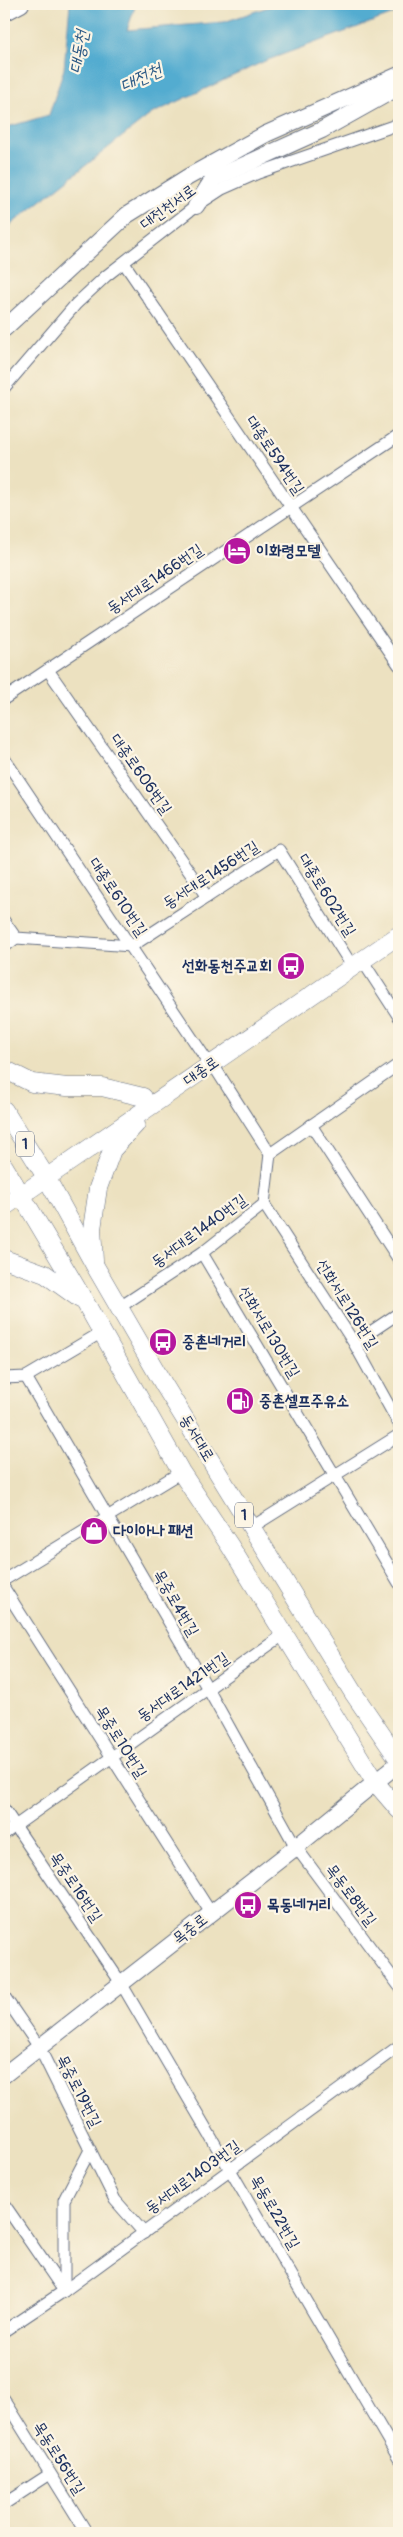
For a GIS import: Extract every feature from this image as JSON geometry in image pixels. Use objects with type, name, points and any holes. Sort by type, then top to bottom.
[{"type":"main road","points":[[4,13],[21,4]]},
{"type":"main road","points":[[4,328],[127,214],[188,177],[266,134],[399,75]]},
{"type":"main road","points":[[196,206],[213,179],[322,130],[399,87]]},
{"type":"main road","name":"대종로","points":[[4,1207],[13,1191],[43,1173],[354,959],[399,922]]},
{"type":"main road","name":"대종로","points":[[354,959],[399,935]]},
{"type":"main road","points":[[4,1069],[32,1083],[66,1087],[102,1087],[152,1098],[112,1150],[98,1188],[92,1229],[95,1266]]},
{"type":"main road","name":"동서대로","points":[[4,1110],[43,1173],[95,1266],[252,1527],[354,1694],[399,1762]]},
{"type":"main road","name":"동서대로","points":[[4,1166],[13,1191],[85,1302],[181,1472],[230,1546],[283,1636],[375,1782],[399,1810]]},
{"type":"main road","points":[[4,1259],[45,1274],[85,1302]]},
{"type":"main road","name":"목중로","points":[[4,2075],[296,1847],[399,1762]]},
{"type":"street","name":"대전천서로","points":[[4,388],[76,304],[106,276],[124,264],[196,206],[222,189],[258,173],[399,124]]},
{"type":"street","name":"대종로594번길","points":[[124,264],[399,665]]},
{"type":"street","name":"동서대로1466번길","points":[[4,699],[399,435]]},
{"type":"street","name":"대종로606번길","points":[[48,670],[206,897]]},
{"type":"street","name":"대종로610번길","points":[[4,758],[270,1154]]},
{"type":"street","name":"동서대로1456번길","points":[[132,946],[280,850]]},
{"type":"street","name":"대종로602번길","points":[[280,850],[354,959],[399,1016]]},
{"type":"street","points":[[4,921],[16,938]]},
{"type":"street","points":[[4,947],[16,938],[132,946]]},
{"type":"street","points":[[270,1154],[399,1064]]},
{"type":"street","points":[[311,1125],[399,1260]]},
{"type":"street","name":"동서대로1440번길","points":[[120,1307],[202,1253],[264,1204],[270,1154]]},
{"type":"street","name":"선화서로126번길","points":[[264,1204],[354,1343],[399,1424]]},
{"type":"street","name":"선화서로130번길","points":[[202,1253],[336,1474],[399,1583]]},
{"type":"street","points":[[354,1343],[399,1313]]},
{"type":"street","points":[[4,1378],[26,1378],[102,1332]]},
{"type":"street","name":"목중로4번길","points":[[26,1378],[208,1689],[296,1847]]},
{"type":"street","points":[[252,1527],[399,1435]]},
{"type":"street","points":[[4,1580],[181,1472]]},
{"type":"street","name":"목중로10번길","points":[[4,1588],[210,1913]]},
{"type":"street","name":"동서대로1421번길","points":[[4,1834],[283,1636]]},
{"type":"street","name":"목중로16번길","points":[[4,1809],[121,1983]]},
{"type":"street","name":"목동로8번길","points":[[296,1847],[399,1986]]},
{"type":"street","name":"목동로22번길","points":[[121,1983],[399,2459]]},
{"type":"street","name":"목중로19번길","points":[[4,1996],[39,2048],[115,2200],[144,2233]]},
{"type":"street","name":"동서대로1403번길","points":[[4,2331],[64,2291],[399,2046]]},
{"type":"street","name":"목중로19번길","points":[[64,2291],[64,2200],[90,2150]]},
{"type":"street","points":[[4,2204],[64,2291]]},
{"type":"street","name":"목동로56번길","points":[[4,2399],[87,2533]]},
{"type":"street","points":[[4,2504],[50,2474]]},
{"type":"water","points":[[70,4],[136,4],[127,30],[224,22],[277,4],[399,4],[399,12],[265,61],[151,114],[4,230],[4,128],[49,115],[64,69]]},
{"type":"place","name":"이화령모텔","points":[[237,551]]},
{"type":"place","name":"선화동천주교회","points":[[291,966]]},
{"type":"place","name":"중촌네거리","points":[[163,1342]]},
{"type":"place","name":"중촌셀프주유소","points":[[240,1401]]},
{"type":"place","name":"다이아나 패션","points":[[94,1531]]},
{"type":"place","name":"목동네거리","points":[[248,1905]]},
{"type":"water label","name":"대동천","points":[[79,52]]},
{"type":"water label","name":"대전천","points":[[141,78]]}]
